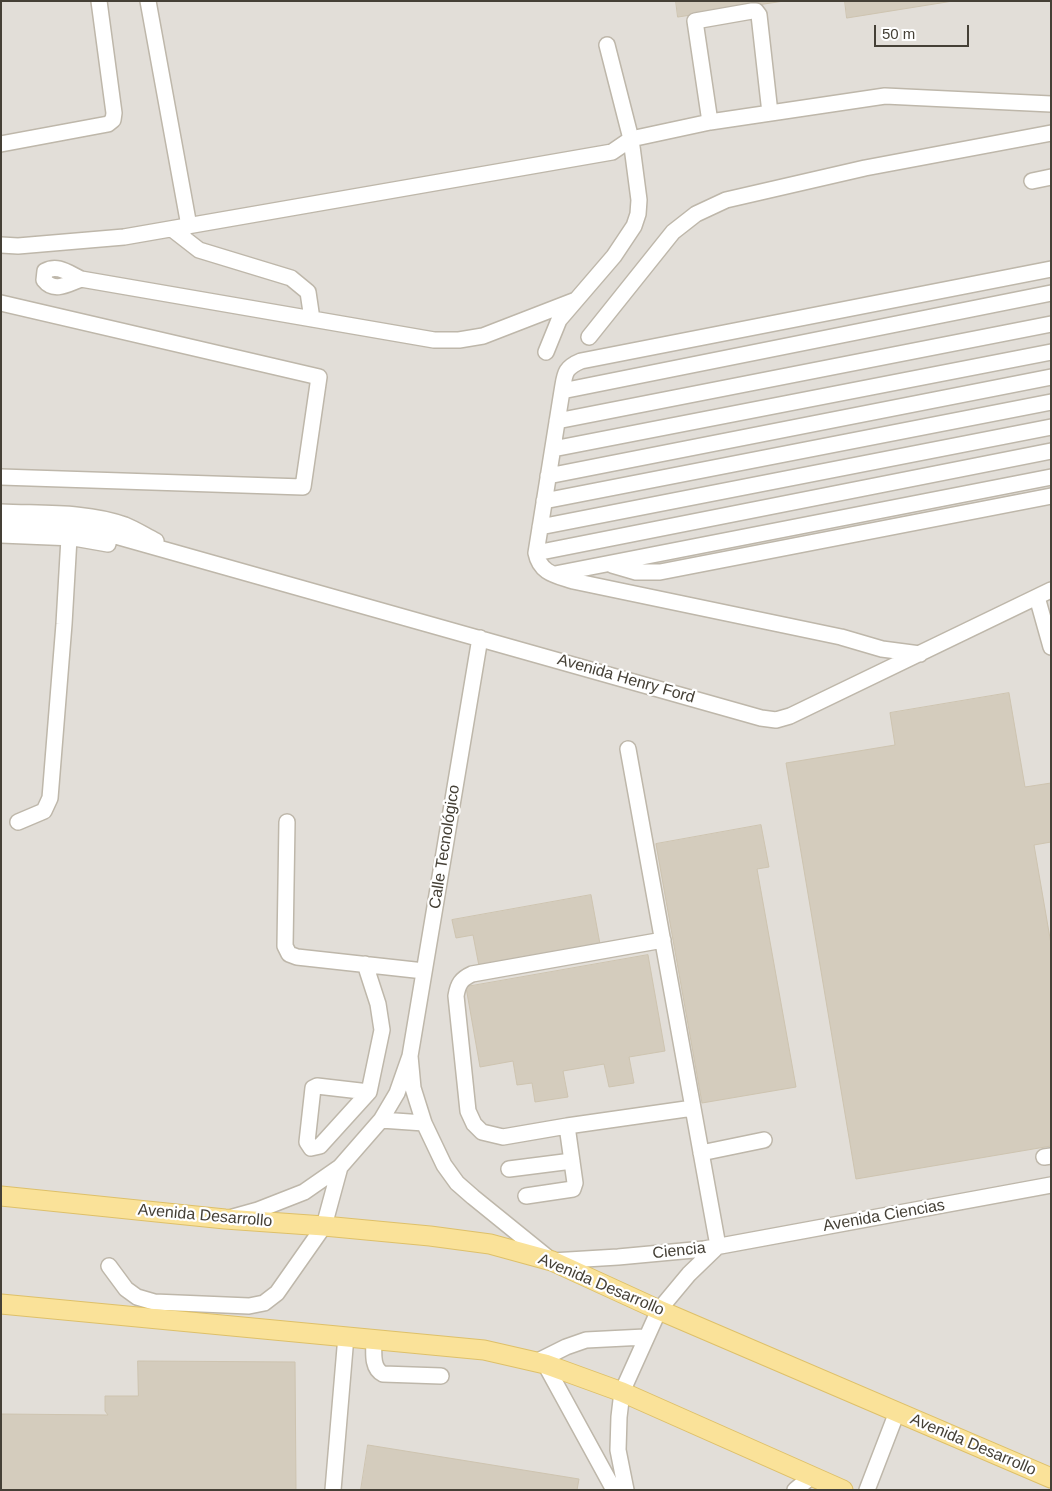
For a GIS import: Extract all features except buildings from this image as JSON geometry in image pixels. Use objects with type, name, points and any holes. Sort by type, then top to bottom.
[{"type":"main road","name":"Avenida Desarrollo","points":[[1,1196],[225,1219],[430,1236],[490,1244],[552,1261],[659,1310],[1051,1478]]},
{"type":"main road","points":[[1,1304],[484,1350],[540,1363],[622,1392],[843,1490]]},
{"type":"street","points":[[1,144],[108,124],[113,120],[114,113],[100,1]]},
{"type":"street","points":[[148,1],[188,226]]},
{"type":"street","points":[[710,122],[695,21],[752,11],[756,11],[759,15],[770,114]]},
{"type":"street","points":[[546,352],[559,320],[614,256],[634,226],[638,214],[639,200],[631,139],[607,45]]},
{"type":"street","points":[[1,245],[18,246],[124,237],[172,229],[612,152],[631,139],[710,122],[885,96],[1051,104]]},
{"type":"street","points":[[589,337],[673,232],[696,214],[726,200],[865,168],[1051,133]]},
{"type":"street","points":[[1032,181],[1051,177]]},
{"type":"street","points":[[172,229],[199,250],[291,278],[308,292],[312,319]]},
{"type":"street","points":[[920,654],[882,649],[842,637],[573,581],[554,575],[543,568],[536,553],[566,371],[570,365],[581,361],[1051,269]]},
{"type":"street","points":[[81,279],[434,340],[459,340],[483,336],[576,300]]},
{"type":"street","points":[[562,391],[1051,294]]},
{"type":"street","points":[[1,303],[320,377],[302,487],[1,477]]},
{"type":"street","points":[[557,421],[1051,324]]},
{"type":"street","points":[[552,449],[1051,352]]},
{"type":"street","points":[[548,476],[1051,377]]},
{"type":"street","points":[[544,502],[1051,402]]},
{"type":"street","points":[[540,527],[1051,427]]},
{"type":"street","points":[[536,553],[1051,451]]},
{"type":"street","points":[[554,575],[1051,477]]},
{"type":"street","points":[[611,564],[636,572],[660,572],[1051,496]]},
{"type":"street","name":"Avenida Henry Ford","points":[[1,512],[100,518],[126,525],[184,556]]},
{"type":"street","name":"Avenida Henry Ford","points":[[1,524],[83,528],[105,533],[761,718],[776,720],[790,716],[1044,593]]},
{"type":"street","name":"Avenida Henry Ford","points":[[1,535],[69,538],[184,556]]},
{"type":"street","points":[[18,822],[44,811],[50,798],[69,538]]},
{"type":"street","points":[[1044,593],[1051,647]]},
{"type":"street","name":"Calle Tecnológico","points":[[225,1219],[258,1210],[304,1192],[340,1167],[381,1120],[397,1093],[410,1056],[480,638]]},
{"type":"street","points":[[628,749],[718,1246]]},
{"type":"street","points":[[287,822],[285,946],[289,954],[297,957],[424,970]]},
{"type":"street","points":[[662,940],[472,974],[462,978],[457,986],[456,996],[468,1111],[474,1124],[482,1132],[503,1137],[693,1108]]},
{"type":"street","points":[[365,964],[378,1004],[382,1030],[369,1092],[320,1146],[311,1148],[308,1146],[311,1091],[313,1088],[317,1086],[369,1092]]},
{"type":"street","name":"Calle Tecnológico","points":[[410,1056],[413,1088],[424,1123],[444,1165],[457,1183],[552,1261]]},
{"type":"street","points":[[381,1120],[424,1123]]},
{"type":"street","points":[[526,1196],[573,1189],[576,1183],[566,1126]]},
{"type":"street","points":[[701,1153],[764,1140]]},
{"type":"street","points":[[509,1168],[572,1160]]},
{"type":"street","name":"Calle Tecnológico","points":[[109,1266],[126,1289],[137,1298],[154,1302],[249,1306],[264,1303],[277,1293],[324,1226],[340,1167]]},
{"type":"street","name":"Avenida Ciencias","points":[[718,1246],[1051,1185]]},
{"type":"street","name":"Ciencia","points":[[552,1261],[618,1257],[718,1246]]},
{"type":"street","name":"Ciencia","points":[[626,1490],[618,1450],[618,1417],[622,1392],[645,1337],[659,1310],[689,1274],[718,1246]]},
{"type":"street","points":[[334,1490],[346,1336]]},
{"type":"street","points":[[614,1490],[540,1363],[566,1347],[586,1340],[645,1337]]},
{"type":"street","points":[[374,1339],[375,1367],[378,1372],[383,1374],[441,1376]]},
{"type":"street","points":[[867,1490],[897,1412]]},
{"type":"street","points":[[795,1490],[812,1476]]},
{"type":"shaded area","points":[[1,1],[1051,1],[1051,1490],[1,1490]]}]
